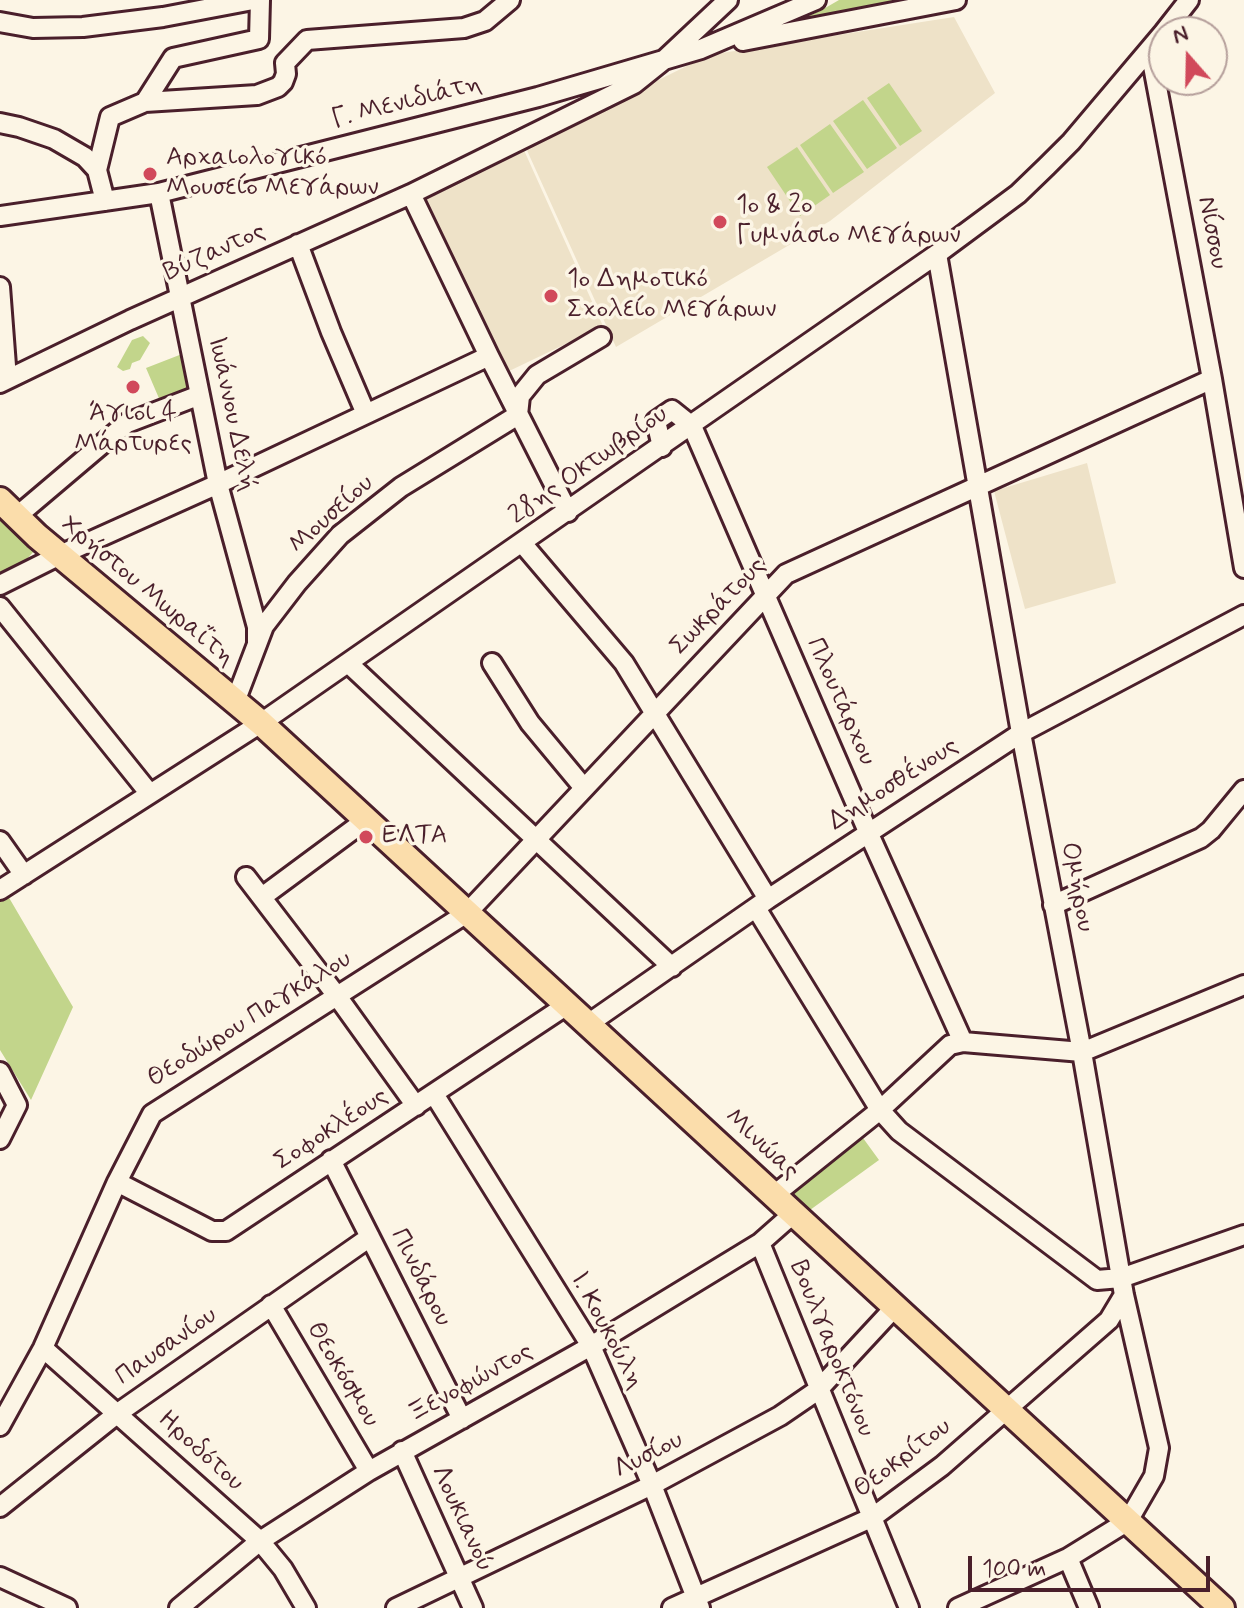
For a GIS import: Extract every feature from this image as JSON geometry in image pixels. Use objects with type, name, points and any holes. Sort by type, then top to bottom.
[{"type":"main road","name":"Χρήστου Μωραΐτη","points":[[8,509],[261,723]]},
{"type":"main road","name":"Μινώας","points":[[261,723],[1222,1608]]},
{"type":"street","points":[[0,22],[33,28],[83,27],[163,17],[253,0]]},
{"type":"street","points":[[145,102],[173,58],[259,39],[260,0]]},
{"type":"street","points":[[97,170],[110,117],[145,102],[257,95],[283,82],[285,63],[307,40],[464,28],[485,21],[510,0]]},
{"type":"street","name":"Βύζαντος","points":[[4,381],[181,297],[411,194],[634,84],[728,0]]},
{"type":"street","points":[[701,49],[956,0]]},
{"type":"street","name":"28ης Οκτωβρίου","points":[[1176,16],[1189,0]]},
{"type":"street","name":"Γ. Μενιδιάτη","points":[[0,216],[159,193],[538,97],[701,49],[807,2]]},
{"type":"street","name":"28ης Οκτωβρίου","points":[[0,890],[261,723],[568,512],[660,440],[937,254],[1018,194],[1047,166],[1148,52]]},
{"type":"street","name":"Νίσσου","points":[[1159,96],[1244,568]]},
{"type":"street","points":[[0,123],[54,139],[85,157],[97,170],[105,201]]},
{"type":"street","name":"Ιωάννου Δελή","points":[[159,193],[218,484],[257,627],[257,644]]},
{"type":"street","points":[[411,194],[568,512]]},
{"type":"street","points":[[298,244],[366,414]]},
{"type":"street","name":"Ομήρου","points":[[937,254],[1122,1287],[1159,1448],[1154,1476],[1128,1521]]},
{"type":"street","points":[[0,287],[4,381]]},
{"type":"street","points":[[518,415],[520,396],[537,375],[601,337]]},
{"type":"street","points":[[0,585],[489,356]]},
{"type":"street","name":"Σωκράτους","points":[[467,913],[764,594],[794,569],[1212,379]]},
{"type":"street","points":[[8,509],[127,423],[200,395]]},
{"type":"street","name":"Μουσείου","points":[[235,702],[264,626],[332,544],[361,517],[413,480],[518,415]]},
{"type":"street","name":"Πλουτάρχου","points":[[687,422],[963,1042]]},
{"type":"street","points":[[522,543],[619,657],[655,712],[880,1110],[899,1131],[1097,1280],[1122,1287],[1244,1235]]},
{"type":"street","points":[[0,607],[150,794]]},
{"type":"street","name":"Δημοσθένους","points":[[588,1024],[762,904],[1021,733],[1244,615]]},
{"type":"street","points":[[348,663],[672,967]]},
{"type":"street","points":[[492,663],[530,723],[584,788]]},
{"type":"street","points":[[1053,905],[1201,838],[1244,790]]},
{"type":"street","points":[[262,897],[366,820]]},
{"type":"street","points":[[0,841],[24,875]]},
{"type":"street","points":[[246,877],[416,1106]]},
{"type":"street","name":"Θεοδώρου Παγκάλου","points":[[0,1426],[43,1348],[117,1182],[152,1114],[467,913]]},
{"type":"street","points":[[774,1195],[880,1110],[943,1050],[963,1042],[1082,1052],[1244,985]]},
{"type":"street","name":"Σοφοκλέους","points":[[117,1182],[218,1232],[226,1231],[567,1005]]},
{"type":"street","points":[[0,1072],[17,1105],[0,1139]]},
{"type":"street","name":"Ι. Κουκούλη","points":[[434,1094],[591,1346],[652,1485],[698,1602]]},
{"type":"street","name":"Πινδάρου","points":[[331,1160],[462,1419]]},
{"type":"street","name":"Ξενοφώντος","points":[[179,1608],[260,1541],[402,1451],[591,1346],[760,1243],[794,1213]]},
{"type":"street","name":"Παυσανίου","points":[[0,1507],[118,1413],[370,1237]]},
{"type":"street","name":"Βουλγαροκτόνου","points":[[760,1243],[909,1608]]},
{"type":"street","name":"Θεοκρίτου","points":[[672,1608],[698,1602],[873,1517],[942,1466],[1109,1320],[1122,1287]]},
{"type":"street","name":"Θεοκόσμου","points":[[271,1305],[369,1471]]},
{"type":"street","name":"Λυσίου","points":[[396,1608],[652,1485],[780,1416],[818,1390],[895,1307]]},
{"type":"street","name":"Ηροδότου","points":[[43,1348],[260,1541],[283,1569],[306,1608]]},
{"type":"street","name":"Λουκιανού","points":[[402,1451],[473,1608]]},
{"type":"street","points":[[958,1608],[1068,1558],[1128,1521]]},
{"type":"street","points":[[1068,1558],[1089,1608]]},
{"type":"street","points":[[0,1577],[67,1608]]},
{"type":"shaded area","points":[[954,17],[995,93],[830,221],[616,347],[525,146],[709,55]]},
{"type":"shaded area","points":[[523,148],[603,326],[505,373],[421,192]]},
{"type":"shaded area","points":[[1087,463],[1116,583],[1025,609],[994,491]]},
{"type":"green space","points":[[839,0],[895,0],[787,24],[820,11]]},
{"type":"green space","points":[[889,83],[922,131],[900,146],[867,98]]},
{"type":"green space","points":[[863,100],[897,148],[867,169],[833,121]]},
{"type":"green space","points":[[830,124],[864,172],[833,193],[800,145]]},
{"type":"green space","points":[[797,147],[830,195],[800,216],[767,167]]},
{"type":"green space","points":[[143,336],[150,343],[140,360],[132,363],[130,369],[123,371],[117,367],[132,340]]},
{"type":"green space","points":[[182,354],[190,391],[161,403],[146,368]]},
{"type":"green space","points":[[0,518],[35,550],[26,560],[0,577]]},
{"type":"green space","points":[[8,896],[73,1007],[31,1100],[0,1050],[0,901]]},
{"type":"green space","points":[[863,1138],[879,1160],[810,1210],[790,1191]]},
{"type":"place","name":"Αρχαιολογικό Μουσείο Μεγάρων","points":[[150,174]]},
{"type":"place","name":"1ο & 2ο Γυμνάσιο Μεγάρων","points":[[720,222]]},
{"type":"place","name":"1ο Δημοτικό Σχολείο Μεγάρων","points":[[551,296]]},
{"type":"place","name":"Άγιοι 4 Μάρτυρες","points":[[133,387]]},
{"type":"place","name":"ΕΛΤΑ","points":[[366,837]]}]
